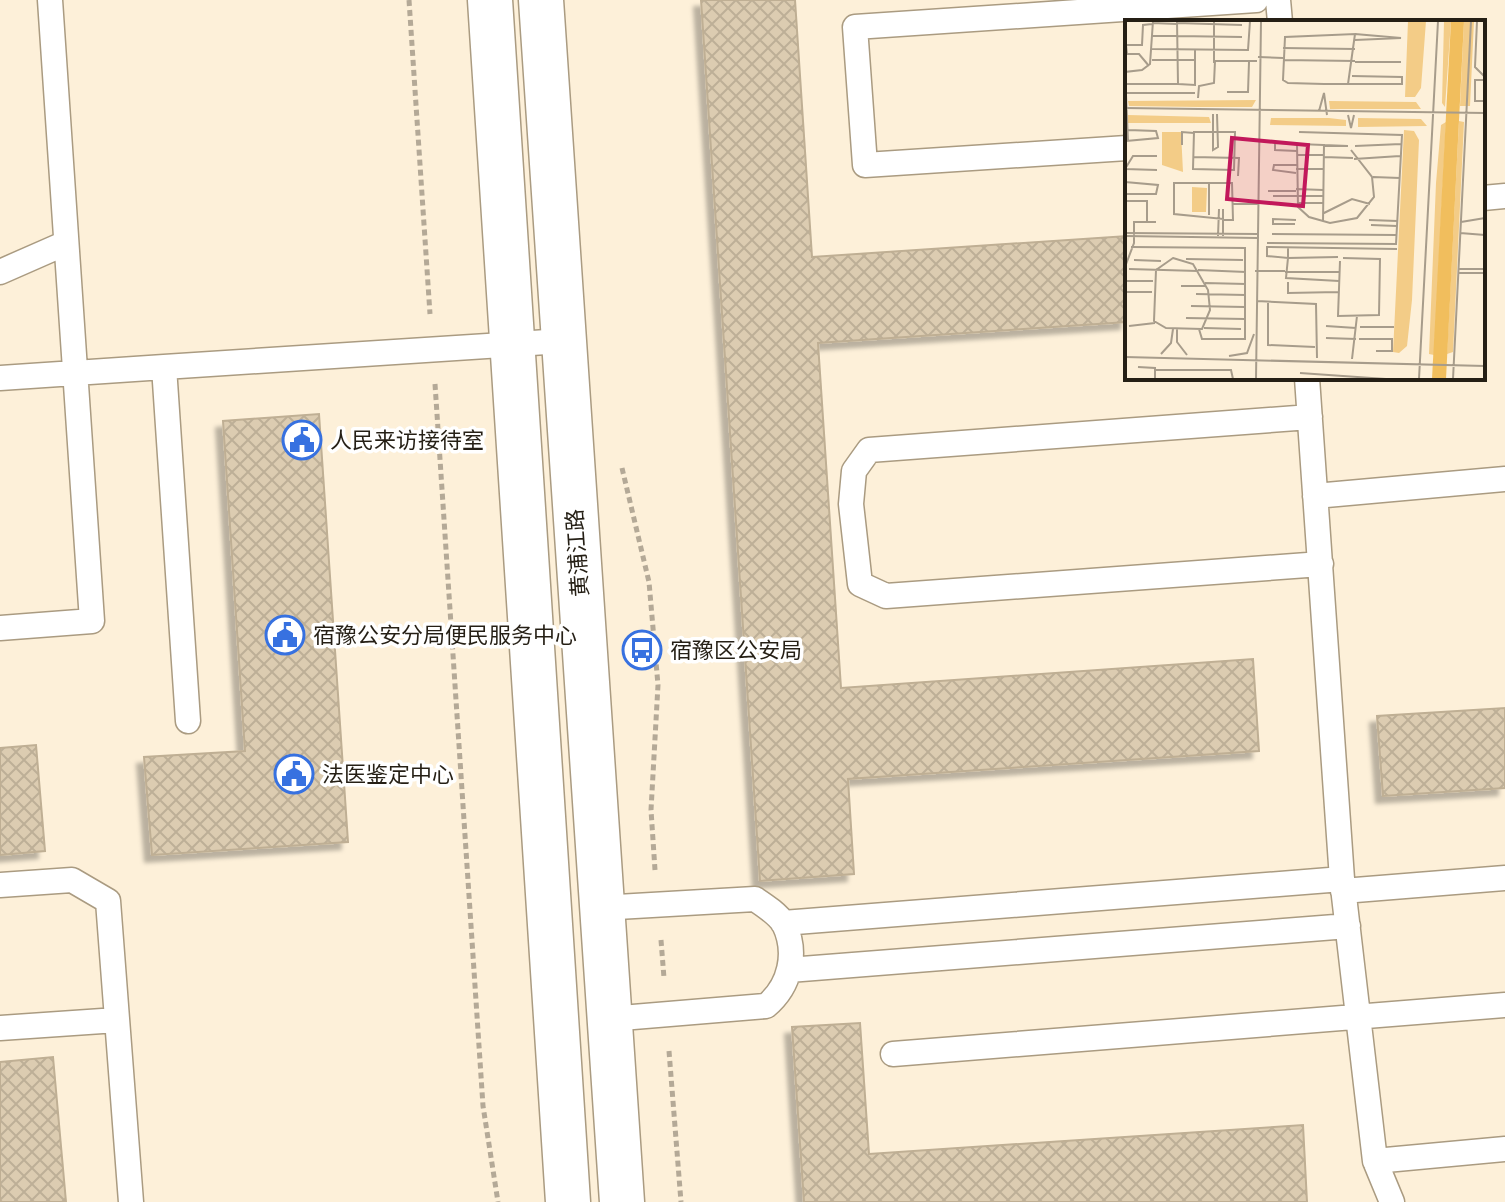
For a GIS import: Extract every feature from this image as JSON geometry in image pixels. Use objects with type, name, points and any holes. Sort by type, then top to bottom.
[{"type":"street","points":[[490,0],[568,1202]]},
{"type":"street","name":"黄浦江路","points":[[541,0],[622,1202]]},
{"type":"lane","points":[[0,628],[92,621],[50,0]]},
{"type":"lane","points":[[1125,148],[865,165],[855,27],[1256,0]]},
{"type":"lane","points":[[1278,0],[1280,20]]},
{"type":"lane","points":[[1485,198],[1505,196]]},
{"type":"lane","points":[[0,272],[66,243]]},
{"type":"lane","points":[[0,378],[563,341]]},
{"type":"lane","points":[[164,367],[188,721]]},
{"type":"lane","points":[[1307,380],[1343,885],[1375,1161],[1392,1202]]},
{"type":"lane","points":[[1310,417],[869,450],[854,471],[854,555],[860,584],[886,596],[1321,564]]},
{"type":"lane","points":[[1315,496],[1505,479]]},
{"type":"lane","points":[[783,923],[1343,885],[1505,878]]},
{"type":"lane","points":[[0,885],[72,880],[108,901],[131,1202]]},
{"type":"lane","points":[[600,908],[755,899],[783,923],[791,954],[787,982],[766,1006],[609,1019]]},
{"type":"lane","points":[[789,970],[1348,926]]},
{"type":"lane","points":[[893,1054],[1505,1005]]},
{"type":"lane","points":[[0,1028],[117,1020]]},
{"type":"lane","points":[[1375,1161],[1505,1149]]},
{"type":"path","points":[[409,0],[483,1106],[498,1202]]},
{"type":"path","points":[[621,462],[649,582],[657,671],[651,810],[681,1202]]},
{"type":"building","points":[[701,0],[795,0],[812,257],[1125,236],[1125,322],[818,343],[841,688],[1253,659],[1259,751],[848,779],[854,874],[760,881]]},
{"type":"building","points":[[319,414],[348,842],[152,855],[144,757],[245,751],[223,421]]},
{"type":"building","points":[[1505,708],[1505,788],[1383,796],[1377,716]]},
{"type":"building","points":[[36,745],[45,851],[0,855],[0,748]]},
{"type":"building","points":[[860,1023],[869,1154],[1303,1125],[1307,1202],[804,1202],[792,1027]]},
{"type":"building","points":[[53,1057],[66,1202],[0,1202],[0,1062]]},
{"type":"place","name":"人民来访接待室","points":[[302,440]]},
{"type":"place","name":"宿豫公安分局便民服务中心","points":[[285,635]]},
{"type":"place","name":"宿豫区公安局","points":[[642,650]]},
{"type":"place","name":"法医鉴定中心","points":[[294,774]]}]
